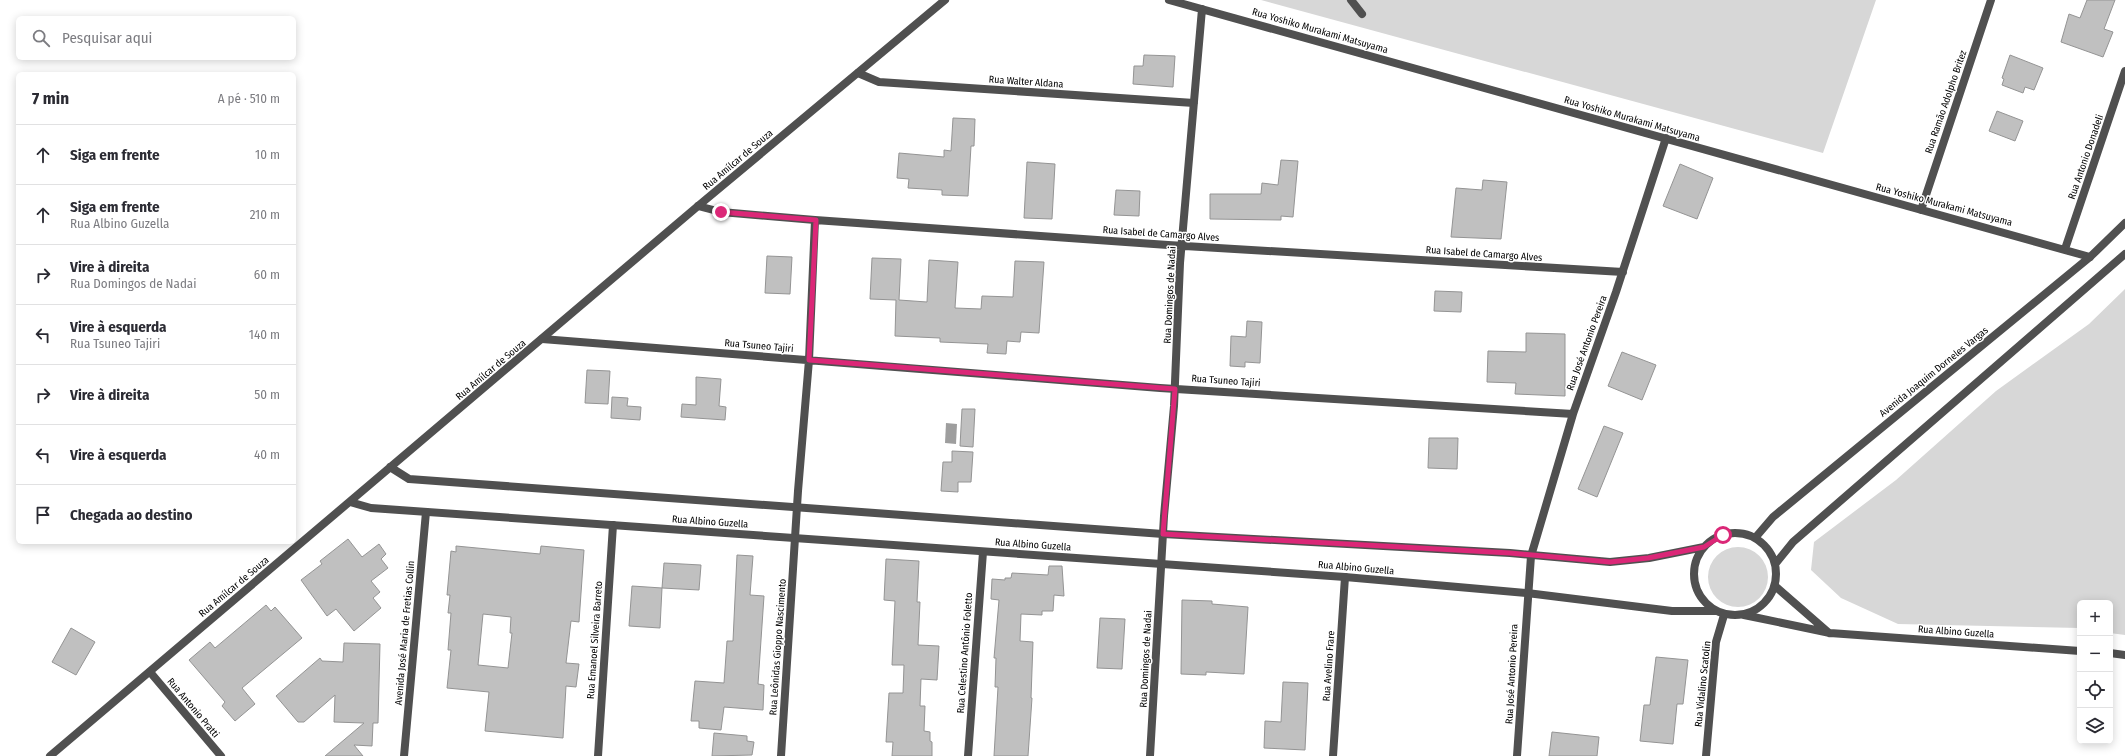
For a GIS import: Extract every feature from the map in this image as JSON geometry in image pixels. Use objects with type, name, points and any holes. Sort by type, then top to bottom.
[{"type":"street","name":"Rua Amílcar de Souza","points":[[50,756],[698,206],[945,0]]},
{"type":"street","name":"Rua Yoshiko Murakami Matsuyama","points":[[1169,0],[2090,257]]},
{"type":"street","points":[[1351,0],[1362,14]]},
{"type":"street","name":"Rua Ramão Adolpho Britez","points":[[1921,210],[1991,0]]},
{"type":"street","name":"Rua Domingos de Nadai","points":[[1150,756],[1163,534],[1175,389],[1182,245],[1202,9]]},
{"type":"street","name":"Rua Walter Aldana","points":[[858,72],[879,82],[1194,103]]},
{"type":"street","name":"Rua Antonio Donadeli","points":[[2065,249],[2125,72]]},
{"type":"street","name":"Rua José Antonio Pereira","points":[[1517,756],[1530,556],[1573,414],[1666,138]]},
{"type":"street","name":"Rua Isabel de Camargo Alves","points":[[698,206],[721,212],[816,220],[1182,245],[1622,272]]},
{"type":"street","name":"Rua Leônidas Gioppo Nascimento","points":[[782,756],[797,509],[809,360],[816,220]]},
{"type":"street","name":"Avenida Joaquim Dorneles Vargas","points":[[1755,538],[1773,517],[2090,257],[2125,223]]},
{"type":"street","points":[[1776,564],[1792,542],[2125,254]]},
{"type":"street","name":"Rua Tsuneo Tajiri","points":[[542,339],[1175,389],[1573,414]]},
{"type":"street","name":"Rua Albino Guzella","points":[[390,467],[409,479],[797,509],[1163,534],[1510,553],[1610,562],[1648,558],[1704,547]]},
{"type":"street","name":"Rua Albino Guzella","points":[[350,502],[371,508],[1345,577],[1527,593],[1672,612],[1715,611]]},
{"type":"street","name":"Avenida José Maria de Fretias Collin","points":[[404,756],[426,512]]},
{"type":"street","name":"Rua Emanoel Silveira Barreto","points":[[598,756],[613,525]]},
{"type":"street","points":[[1734,533],[1755,538],[1764,544],[1776,564],[1777,574],[1775,586],[1771,596],[1764,605],[1744,615],[1724,615],[1715,611],[1701,597],[1694,578],[1695,567],[1704,547],[1723,535],[1734,533]]},
{"type":"street","name":"Rua Celestino Antônio Foletto","points":[[968,756],[983,552]]},
{"type":"street","name":"Rua Avelino Frare","points":[[1333,756],[1345,577]]},
{"type":"street","points":[[1775,586],[1830,633]]},
{"type":"street","name":"Rua Vidalino Scatolin","points":[[1706,756],[1716,642],[1724,615]]},
{"type":"street","name":"Rua Albino Guzella","points":[[1744,615],[1830,633],[2077,651]]},
{"type":"street","points":[[2113,654],[2125,655]]},
{"type":"street","name":"Rua Antonio Pratti","points":[[150,672],[220,756]]},
{"type":"shaded area","points":[[1261,0],[1876,0],[1823,153]]},
{"type":"shaded area","points":[[2125,289],[2125,635],[2113,633],[2113,600],[2077,600],[2077,628],[1898,624],[1841,598],[1811,570],[1814,542],[1896,480],[1996,391],[2089,324]]},
{"type":"shaded area","points":[[946,423],[957,424],[956,444],[945,443]]},
{"type":"shaded area","points":[[1738,547],[1754,552],[1759,556],[1763,561],[1768,577],[1763,593],[1759,598],[1754,602],[1738,607],[1722,602],[1717,598],[1713,593],[1708,577],[1713,561],[1717,556],[1722,552]]},
{"type":"building","points":[[2087,0],[2115,0],[2104,29],[2113,32],[2103,57],[2061,42],[2069,14],[2080,18]]},
{"type":"building","points":[[1144,55],[1175,56],[1173,87],[1133,84],[1134,66],[1143,66]]},
{"type":"building","points":[[2010,55],[2043,68],[2034,90],[2025,87],[2023,93],[2002,85],[2004,79],[2002,78]]},
{"type":"building","points":[[1997,111],[2023,121],[2015,141],[1989,131]]},
{"type":"building","points":[[953,118],[975,119],[974,146],[971,146],[968,196],[942,195],[942,190],[908,188],[909,179],[897,178],[899,153],[944,157],[944,150],[951,151]]},
{"type":"building","points":[[1281,160],[1298,161],[1293,217],[1281,216],[1281,220],[1210,219],[1210,194],[1261,194],[1262,183],[1278,185]]},
{"type":"building","points":[[1027,162],[1055,164],[1052,219],[1024,218]]},
{"type":"building","points":[[1680,164],[1713,178],[1697,219],[1663,206]]},
{"type":"building","points":[[1483,180],[1507,182],[1501,239],[1451,237],[1456,188],[1482,190]]},
{"type":"building","points":[[1116,190],[1140,191],[1139,216],[1114,215]]},
{"type":"building","points":[[767,256],[792,257],[790,294],[765,293]]},
{"type":"building","points":[[872,258],[901,259],[899,300],[927,302],[929,260],[958,262],[955,308],[981,309],[982,296],[1013,297],[1015,261],[1044,262],[1039,333],[1021,332],[1020,342],[1007,341],[1006,354],[987,353],[988,344],[940,342],[940,338],[895,336],[896,300],[870,299]]},
{"type":"building","points":[[1435,291],[1462,292],[1461,312],[1434,311]]},
{"type":"building","points":[[1247,321],[1262,322],[1260,363],[1245,362],[1245,367],[1230,366],[1231,336],[1246,337]]},
{"type":"building","points":[[1526,333],[1565,334],[1565,396],[1515,394],[1516,383],[1487,382],[1488,351],[1526,352]]},
{"type":"building","points":[[1622,352],[1656,365],[1642,400],[1608,386]]},
{"type":"building","points":[[587,370],[610,371],[608,404],[585,403]]},
{"type":"building","points":[[696,377],[721,379],[719,406],[726,407],[725,420],[681,417],[682,404],[696,405]]},
{"type":"building","points":[[612,397],[628,398],[627,406],[641,407],[640,420],[611,418]]},
{"type":"building","points":[[962,409],[975,409],[973,447],[960,446]]},
{"type":"building","points":[[1604,426],[1623,433],[1597,497],[1578,489]]},
{"type":"building","points":[[1429,438],[1458,438],[1457,469],[1428,468]]},
{"type":"building","points":[[952,451],[973,452],[971,482],[958,482],[958,492],[941,491],[943,462],[952,462]]},
{"type":"building","points":[[348,539],[362,557],[379,544],[386,554],[381,559],[388,568],[371,581],[380,592],[373,598],[381,608],[354,631],[336,609],[327,616],[301,580],[322,564],[320,561]]},
{"type":"building","points":[[456,546],[540,554],[541,546],[584,550],[579,622],[571,621],[566,663],[579,664],[576,687],[566,686],[563,738],[485,731],[489,692],[447,688],[451,650],[448,650],[451,613],[448,613],[450,595],[447,595],[451,551],[456,552]],"holes":[[[483,614],[511,617],[510,633],[512,633],[508,668],[478,665]]]},
{"type":"building","points":[[737,555],[753,556],[750,595],[764,596],[758,684],[764,685],[763,710],[724,707],[721,730],[699,728],[699,721],[691,721],[695,681],[724,683],[727,641],[733,641]]},
{"type":"building","points":[[886,559],[919,561],[917,602],[920,602],[918,645],[939,646],[937,680],[921,679],[920,706],[925,706],[924,731],[930,732],[932,756],[892,756],[893,742],[886,742],[889,693],[903,693],[904,665],[892,665],[895,601],[884,600]]},
{"type":"building","points":[[664,563],[701,565],[699,590],[662,588]]},
{"type":"building","points":[[1049,566],[1062,566],[1064,596],[1054,595],[1053,611],[1042,611],[1042,615],[1021,614],[1020,641],[1033,642],[1032,698],[1028,756],[994,756],[998,687],[995,687],[996,658],[994,658],[999,600],[991,599],[992,579],[1005,580],[1005,578],[1011,578],[1012,573],[1048,575]]},
{"type":"building","points":[[632,586],[662,588],[660,628],[629,626]]},
{"type":"building","points":[[1182,600],[1212,601],[1212,604],[1248,607],[1244,674],[1206,672],[1206,675],[1181,674]]},
{"type":"building","points":[[266,605],[271,611],[275,607],[302,638],[242,688],[255,704],[235,721],[222,706],[225,702],[189,660],[210,642],[215,648]]},
{"type":"building","points":[[1100,618],[1125,619],[1122,669],[1097,668]]},
{"type":"building","points":[[71,628],[95,642],[76,675],[52,662]]},
{"type":"building","points":[[344,643],[380,644],[378,723],[373,723],[372,746],[354,745],[363,756],[325,756],[364,723],[334,722],[335,695],[304,722],[298,722],[276,696],[320,658],[322,661],[343,662]]},
{"type":"building","points":[[1656,657],[1688,660],[1683,704],[1677,704],[1673,744],[1640,741],[1644,705],[1650,705]]},
{"type":"building","points":[[1283,682],[1308,683],[1305,750],[1264,748],[1265,721],[1281,722]]},
{"type":"building","points":[[1552,732],[1599,737],[1597,756],[1549,756]]},
{"type":"building","points":[[714,733],[747,736],[747,741],[754,742],[752,755],[712,756]]},
{"type":"route","points":[[721,212],[816,220],[809,360],[1175,389],[1163,534],[1510,553],[1610,562],[1648,558],[1704,547],[1723,535]]}]
